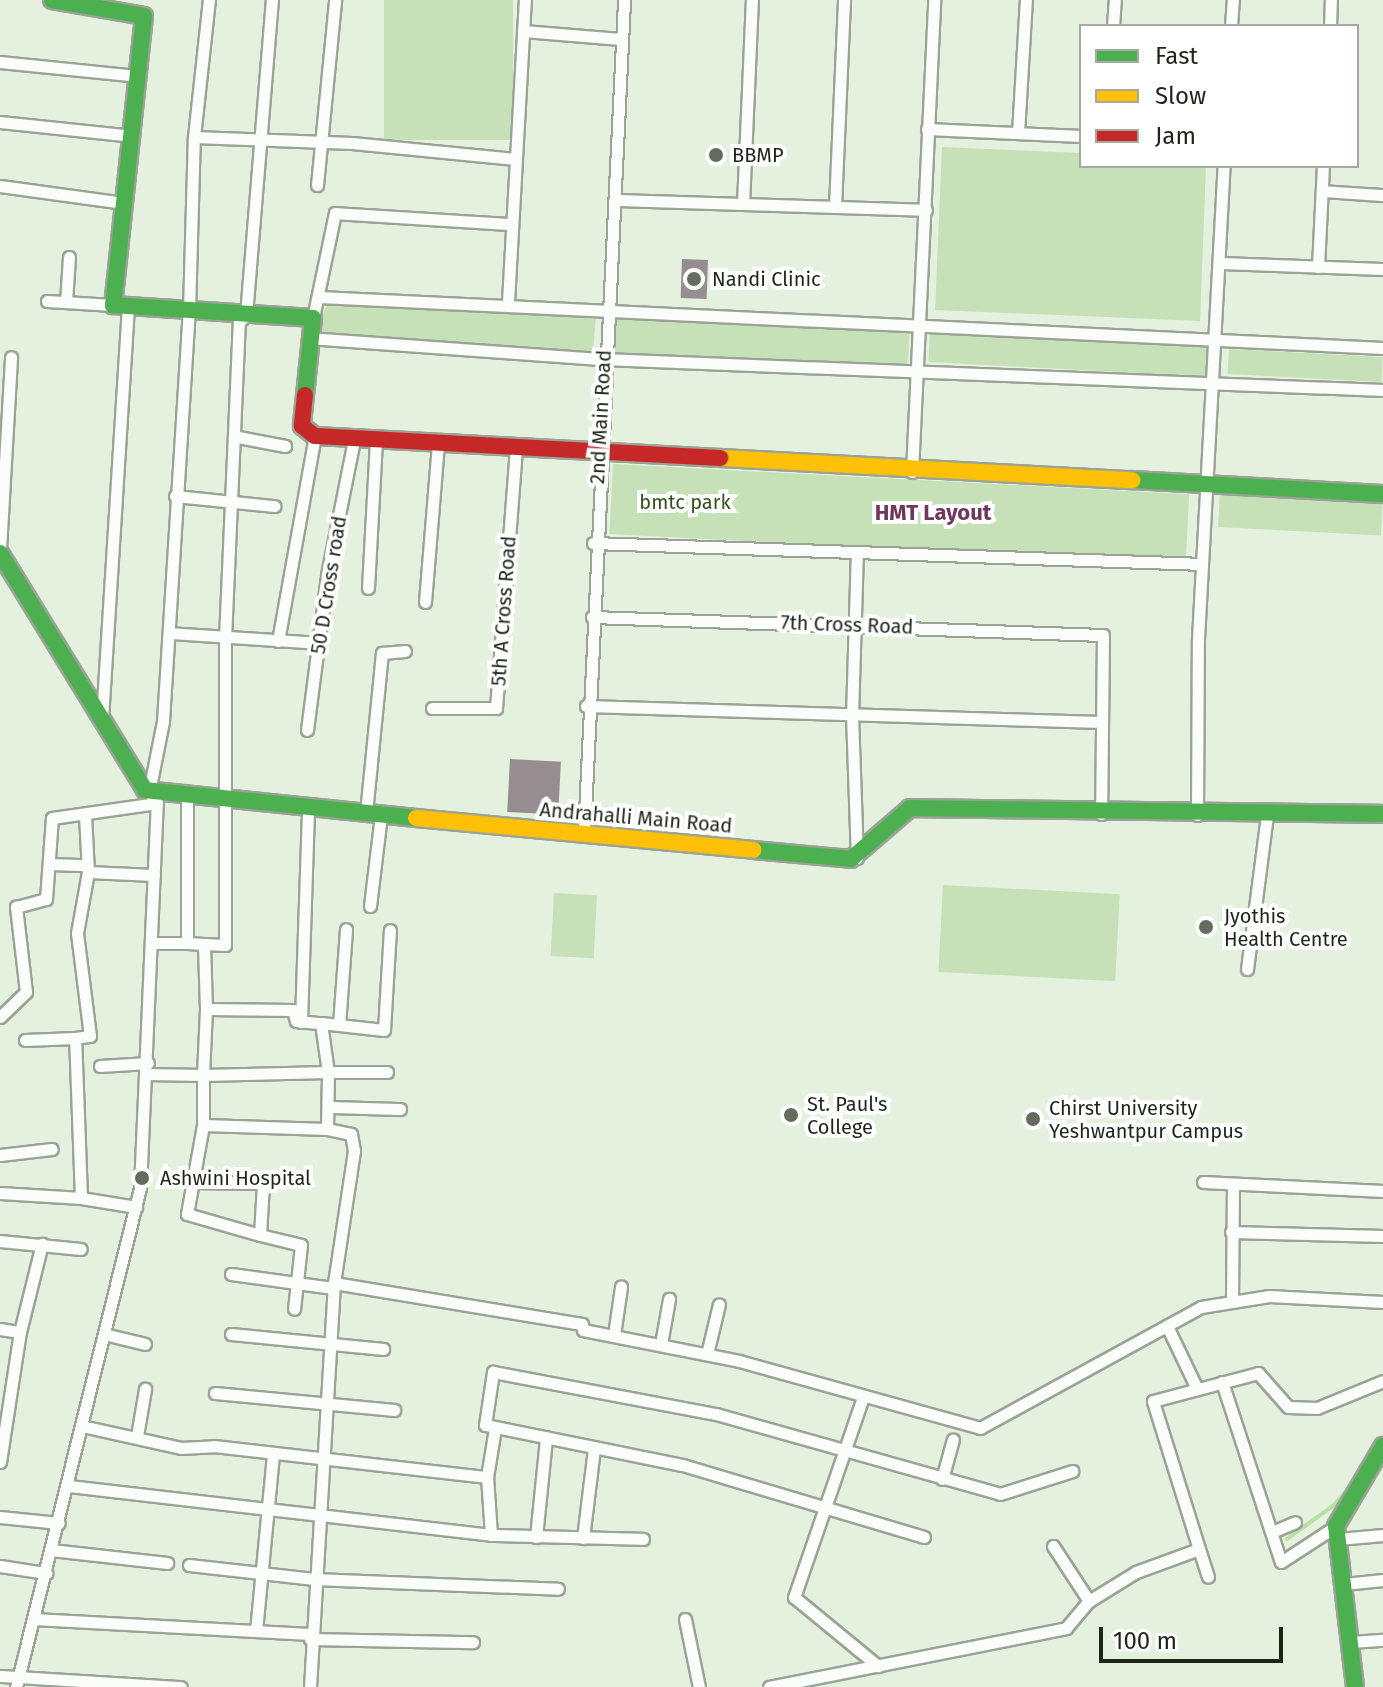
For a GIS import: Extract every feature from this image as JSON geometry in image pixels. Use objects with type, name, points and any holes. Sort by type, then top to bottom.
[{"type":"street","points":[[52,0],[144,16],[124,203],[102,719]]},
{"type":"street","points":[[16,1682],[69,1486],[136,1207],[148,1068],[154,875],[153,798],[163,721],[189,311],[194,137],[209,0]]},
{"type":"street","points":[[152,943],[225,945],[225,639],[238,437],[239,322],[246,315],[257,138],[272,0]]},
{"type":"street","points":[[317,185],[335,0]]},
{"type":"street","points":[[508,302],[525,0]]},
{"type":"street","name":"2nd Main Road","points":[[584,834],[593,543],[615,200],[624,0]]},
{"type":"street","points":[[743,204],[752,0]]},
{"type":"street","points":[[835,207],[844,0]]},
{"type":"street","points":[[912,472],[934,0]]},
{"type":"street","points":[[1018,133],[1026,0]]},
{"type":"street","points":[[1113,24],[1115,0]]},
{"type":"street","points":[[1231,24],[1233,0]]},
{"type":"street","points":[[1330,24],[1331,0]]},
{"type":"street","points":[[523,31],[621,39]]},
{"type":"street","points":[[0,62],[139,76]]},
{"type":"street","points":[[0,122],[133,136]]},
{"type":"street","points":[[927,129],[1079,136]]},
{"type":"street","points":[[194,137],[320,141],[515,159]]},
{"type":"street","points":[[1197,815],[1202,564],[1209,487],[1224,168]]},
{"type":"street","points":[[1318,267],[1323,168]]},
{"type":"street","points":[[0,186],[124,203]]},
{"type":"street","points":[[1322,191],[1383,195]]},
{"type":"street","points":[[615,200],[926,210]]},
{"type":"street","points":[[511,224],[335,213],[308,338],[302,426],[315,436],[354,440],[912,472],[1383,494]]},
{"type":"street","points":[[66,302],[69,257]]},
{"type":"street","points":[[1220,263],[1383,269]]},
{"type":"street","points":[[319,297],[508,302],[1383,348]]},
{"type":"street","points":[[47,301],[313,318]]},
{"type":"street","points":[[308,338],[603,359],[1383,390]]},
{"type":"street","points":[[11,357],[0,551],[153,798]]},
{"type":"street","points":[[278,641],[315,436]]},
{"type":"street","points":[[238,437],[285,446]]},
{"type":"street","name":"50 D Cross road","points":[[307,730],[354,440]]},
{"type":"street","points":[[368,588],[376,441]]},
{"type":"street","points":[[425,602],[438,445]]},
{"type":"street","name":"5th A Cross Road","points":[[432,708],[496,708],[516,450]]},
{"type":"street","points":[[175,496],[274,506]]},
{"type":"street","points":[[593,543],[1202,564]]},
{"type":"street","points":[[857,553],[852,717],[857,858]]},
{"type":"street","name":"7th Cross Road","points":[[592,617],[1103,635],[1101,722]]},
{"type":"street","points":[[169,633],[319,643]]},
{"type":"street","points":[[370,906],[382,653],[405,651]]},
{"type":"street","points":[[586,706],[852,717],[1101,722],[1101,814]]},
{"type":"street","points":[[187,797],[187,943]]},
{"type":"street","points":[[0,1017],[26,992],[16,907],[46,899],[52,818],[85,815],[153,798]]},
{"type":"street","name":"Andrahalli Main Road","points":[[153,798],[223,800],[857,858]]},
{"type":"street","points":[[301,1022],[308,808]]},
{"type":"street","points":[[857,858],[910,808],[1101,814],[1383,814]]},
{"type":"street","points":[[25,1040],[90,1036],[77,933],[88,869],[85,815]]},
{"type":"street","points":[[1247,969],[1267,815]]},
{"type":"street","points":[[49,864],[154,875]]},
{"type":"street","points":[[339,1025],[346,929]]},
{"type":"street","points":[[301,1022],[384,1030],[390,930]]},
{"type":"street","points":[[204,944],[203,1125],[187,1214],[299,1243],[294,1309]]},
{"type":"street","points":[[206,1009],[293,1010],[301,1022]]},
{"type":"street","points":[[321,1023],[328,1072],[327,1129]]},
{"type":"street","points":[[75,1038],[81,1198]]},
{"type":"street","points":[[100,1066],[203,1075],[387,1072]]},
{"type":"street","points":[[329,1107],[400,1109]]},
{"type":"street","points":[[203,1125],[327,1129],[351,1134],[354,1151],[334,1285],[325,1403],[310,1637],[310,1687]]},
{"type":"street","points":[[0,1155],[52,1149]]},
{"type":"street","points":[[193,1182],[263,1183],[260,1235]]},
{"type":"street","points":[[1203,1182],[1383,1191]]},
{"type":"street","points":[[1232,1300],[1233,1184]]},
{"type":"street","points":[[0,1193],[81,1198],[136,1207]]},
{"type":"street","points":[[1231,1232],[1383,1236]]},
{"type":"street","points":[[0,1241],[81,1249]]},
{"type":"street","points":[[0,1462],[5,1394],[42,1244]]},
{"type":"street","points":[[231,1274],[334,1285],[661,1344],[980,1428],[1201,1307],[1269,1296],[1383,1302]]},
{"type":"street","points":[[614,1335],[621,1287]]},
{"type":"street","points":[[661,1344],[669,1299]]},
{"type":"street","points":[[707,1354],[719,1304]]},
{"type":"street","points":[[1167,1326],[1197,1389]]},
{"type":"street","points":[[0,1329],[20,1332]]},
{"type":"street","points":[[104,1334],[145,1344]]},
{"type":"street","points":[[231,1334],[383,1349]]},
{"type":"street","points":[[924,1537],[682,1465],[485,1425],[493,1372],[716,1414],[1000,1494],[1072,1471]]},
{"type":"street","points":[[1208,1577],[1153,1401],[1258,1373],[1288,1407],[1317,1408],[1383,1381]]},
{"type":"street","points":[[1222,1382],[1281,1562],[1337,1532],[1383,1446]]},
{"type":"street","points":[[137,1436],[145,1389]]},
{"type":"street","points":[[215,1393],[394,1410]]},
{"type":"street","points":[[863,1397],[794,1597],[878,1666]]},
{"type":"street","points":[[82,1426],[181,1448],[487,1477]]},
{"type":"street","points":[[491,1535],[487,1477],[495,1428]]},
{"type":"street","points":[[536,1537],[546,1438]]},
{"type":"street","points":[[942,1479],[953,1439]]},
{"type":"street","points":[[583,1538],[594,1448]]},
{"type":"street","points":[[256,1631],[273,1456]]},
{"type":"street","points":[[69,1486],[266,1514],[491,1535],[643,1539]]},
{"type":"street","points":[[0,1517],[59,1523]]},
{"type":"street","points":[[1272,1532],[1295,1522]]},
{"type":"street","points":[[1337,1532],[1383,1535]]},
{"type":"street","points":[[1337,1532],[1355,1687]]},
{"type":"street","points":[[1053,1546],[1089,1601]]},
{"type":"street","points":[[769,1687],[1066,1628],[1089,1601],[1136,1572],[1199,1549]]},
{"type":"street","points":[[51,1550],[167,1563]]},
{"type":"street","points":[[189,1565],[314,1579],[558,1589]]},
{"type":"street","points":[[0,1566],[46,1573]]},
{"type":"street","points":[[1344,1584],[1383,1580]]},
{"type":"street","points":[[34,1619],[256,1631],[310,1637],[473,1642]]},
{"type":"street","points":[[685,1619],[699,1687]]},
{"type":"street","points":[[1351,1642],[1383,1640]]},
{"type":"street","points":[[0,1676],[16,1682],[181,1687]]},
{"type":"green space","points":[[384,0],[513,0],[513,140],[384,140]]},
{"type":"green space","points":[[942,147],[1079,153],[1079,168],[1206,168],[1200,321],[935,310]]},
{"type":"green space","points":[[327,304],[596,314],[593,353],[315,334]]},
{"type":"green space","points":[[616,314],[910,329],[908,368],[614,353]]},
{"type":"green space","points":[[930,332],[1207,346],[1205,376],[928,362]]},
{"type":"green space","points":[[1229,349],[1383,357],[1381,382],[1228,374]]},
{"type":"green space","name":"bmtc park","points":[[613,464],[1189,494],[1186,564],[609,534]]},
{"type":"green space","points":[[1220,490],[1383,499],[1381,535],[1218,527]]},
{"type":"green space","points":[[943,885],[1120,894],[1115,981],[938,972]]},
{"type":"green space","points":[[554,893],[597,895],[594,958],[551,956]]},
{"type":"building","name":"Nandi Clinic","points":[[682,259],[708,260],[707,299],[681,298]]},
{"type":"building","points":[[510,759],[561,762],[558,815],[507,812]]},
{"type":"waterway","points":[[1287,1539],[1333,1506],[1363,1472]]},
{"type":"traffic: fast","points":[[52,0],[144,16],[113,305],[313,318],[305,395]]},
{"type":"traffic: fast","points":[[1132,480],[1383,494]]},
{"type":"traffic: fast","points":[[0,553],[145,790],[416,818]]},
{"type":"traffic: fast","points":[[753,850],[851,859],[910,808],[1383,814]]},
{"type":"traffic: fast","points":[[1355,1687],[1336,1526],[1383,1446]]},
{"type":"traffic: slow","points":[[720,458],[1132,480]]},
{"type":"traffic: slow","points":[[416,818],[753,850]]},
{"type":"traffic: jam","points":[[305,395],[302,426],[315,436],[720,458]]},
{"type":"place","name":"BBMP","points":[[716,155]]},
{"type":"place","name":"Nandi Clinic","points":[[694,279]]},
{"type":"place","name":"Jyothis Health Centre","points":[[1206,927]]},
{"type":"place","name":"St. Paul's College","points":[[791,1115]]},
{"type":"place","name":"Chirst University Yeshwantpur Campus","points":[[1033,1119]]},
{"type":"place","name":"Ashwini Hospital","points":[[142,1178]]},
{"type":"district","name":"HMT Layout","points":[[933,513]]}]
